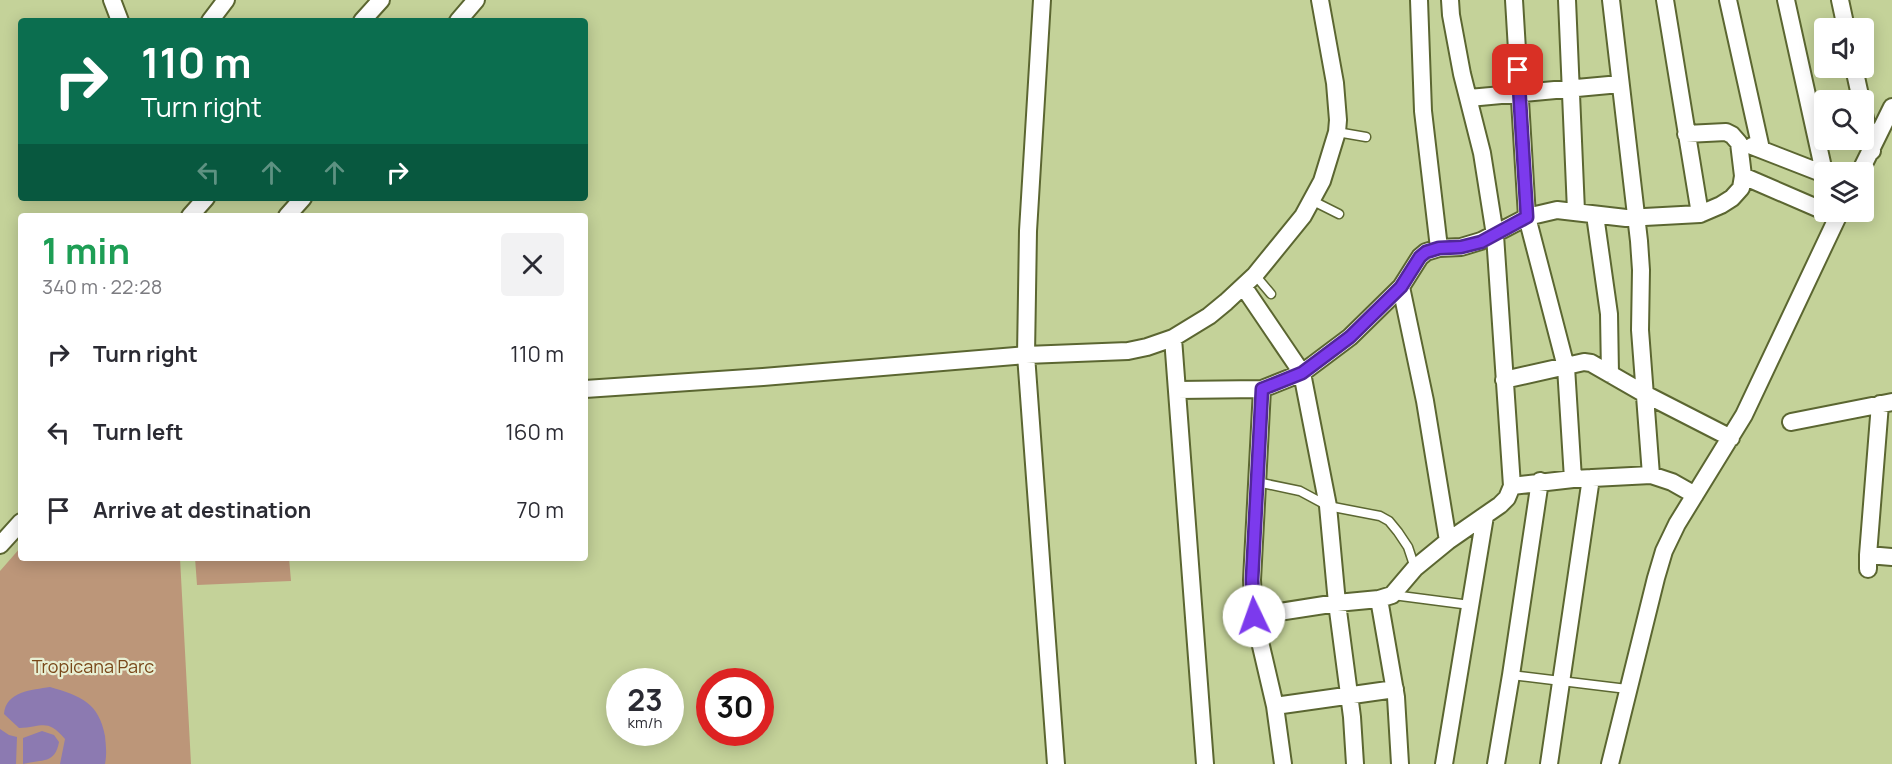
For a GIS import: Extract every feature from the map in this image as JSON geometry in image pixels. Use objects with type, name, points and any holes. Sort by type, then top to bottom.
[{"type":"street","points":[[112,0],[119,18]]},
{"type":"street","points":[[212,18],[226,0]]},
{"type":"street","points":[[365,18],[381,0]]},
{"type":"street","points":[[461,18],[476,0]]},
{"type":"street","points":[[1042,0],[1028,231],[1026,355],[1056,764]]},
{"type":"street","points":[[588,389],[1026,355],[1128,351],[1173,339],[1209,316],[1249,281],[1291,232],[1313,201],[1322,181],[1337,132],[1338,120],[1335,83],[1320,0]]},
{"type":"street","points":[[1419,0],[1423,111],[1439,248]]},
{"type":"street","points":[[1254,616],[1386,597],[1415,568],[1507,498],[1512,486],[1495,235],[1488,184],[1462,74],[1450,0]]},
{"type":"street","points":[[1514,0],[1527,217],[1566,367],[1573,479]]},
{"type":"street","points":[[1567,0],[1576,211]]},
{"type":"street","points":[[1611,0],[1641,260],[1640,330],[1652,475]]},
{"type":"street","points":[[1665,0],[1700,214]]},
{"type":"street","points":[[1728,0],[1761,149]]},
{"type":"street","points":[[1786,0],[1822,162]]},
{"type":"street","points":[[1840,0],[1844,18]]},
{"type":"street","points":[[1469,98],[1620,84]]},
{"type":"street","points":[[1866,162],[1892,106]]},
{"type":"street","points":[[1686,134],[1726,132],[1739,143],[1814,169]]},
{"type":"street","points":[[1177,390],[1262,389],[1302,373],[1350,337],[1401,287],[1420,257],[1426,252],[1481,242],[1527,217],[1557,210],[1617,218],[1700,214],[1721,206],[1740,188],[1743,176],[1739,143]]},
{"type":"street","points":[[1743,176],[1814,206]]},
{"type":"street","points":[[193,213],[203,201]]},
{"type":"street","points":[[290,213],[300,201]]},
{"type":"street","points":[[1595,215],[1609,314],[1610,374]]},
{"type":"street","points":[[1610,764],[1627,689],[1664,551],[1677,524],[1744,415],[1828,222]]},
{"type":"street","points":[[1249,281],[1302,373],[1328,506],[1336,603],[1349,695],[1355,764]]},
{"type":"street","points":[[1401,287],[1425,400],[1448,542]]},
{"type":"street","points":[[1173,339],[1205,764]]},
{"type":"street","points":[[1504,380],[1584,362],[1591,363],[1645,394],[1731,438]]},
{"type":"street","points":[[1262,389],[1252,580],[1254,616],[1275,706],[1283,764]]},
{"type":"street","points":[[1791,422],[1886,403],[1868,562],[1892,557]]},
{"type":"street","points":[[1512,486],[1573,479],[1652,475],[1672,482],[1695,495]]},
{"type":"street","points":[[1549,764],[1591,478]]},
{"type":"street","points":[[1496,764],[1540,482]]},
{"type":"street","points":[[1444,764],[1485,516]]},
{"type":"street","points":[[0,545],[18,525]]},
{"type":"street","points":[[1386,597],[1400,764]]},
{"type":"street","points":[[1275,706],[1395,689]]},
{"type":"lane","points":[[1337,132],[1366,136]]},
{"type":"lane","points":[[1313,201],[1339,214]]},
{"type":"lane","points":[[1249,281],[1270,294]]},
{"type":"lane","points":[[1257,482],[1300,491],[1328,506],[1380,516],[1389,521],[1408,547],[1415,568]]},
{"type":"lane","points":[[1386,597],[1470,605]]},
{"type":"lane","points":[[1511,675],[1627,689]]},
{"type":"green space","name":"Tropicana Parc","points":[[18,550],[18,561],[180,561],[191,764],[0,764],[0,571]]},
{"type":"green space","points":[[195,561],[289,561],[291,581],[197,585]]},
{"type":"shaded area","points":[[50,687],[71,694],[87,702],[93,708],[105,736],[105,764],[60,764],[65,739],[59,732],[44,725],[19,728],[4,714],[6,706],[15,696]]},
{"type":"shaded area","points":[[0,729],[17,737],[16,764],[0,764]]},
{"type":"shaded area","points":[[42,731],[54,735],[59,742],[57,749],[47,759],[23,764],[23,738]]},
{"type":"route","points":[[1254,616],[1252,580],[1262,389],[1302,373],[1350,337],[1401,287],[1411,269],[1426,252],[1481,242],[1527,217],[1518,70]]}]
